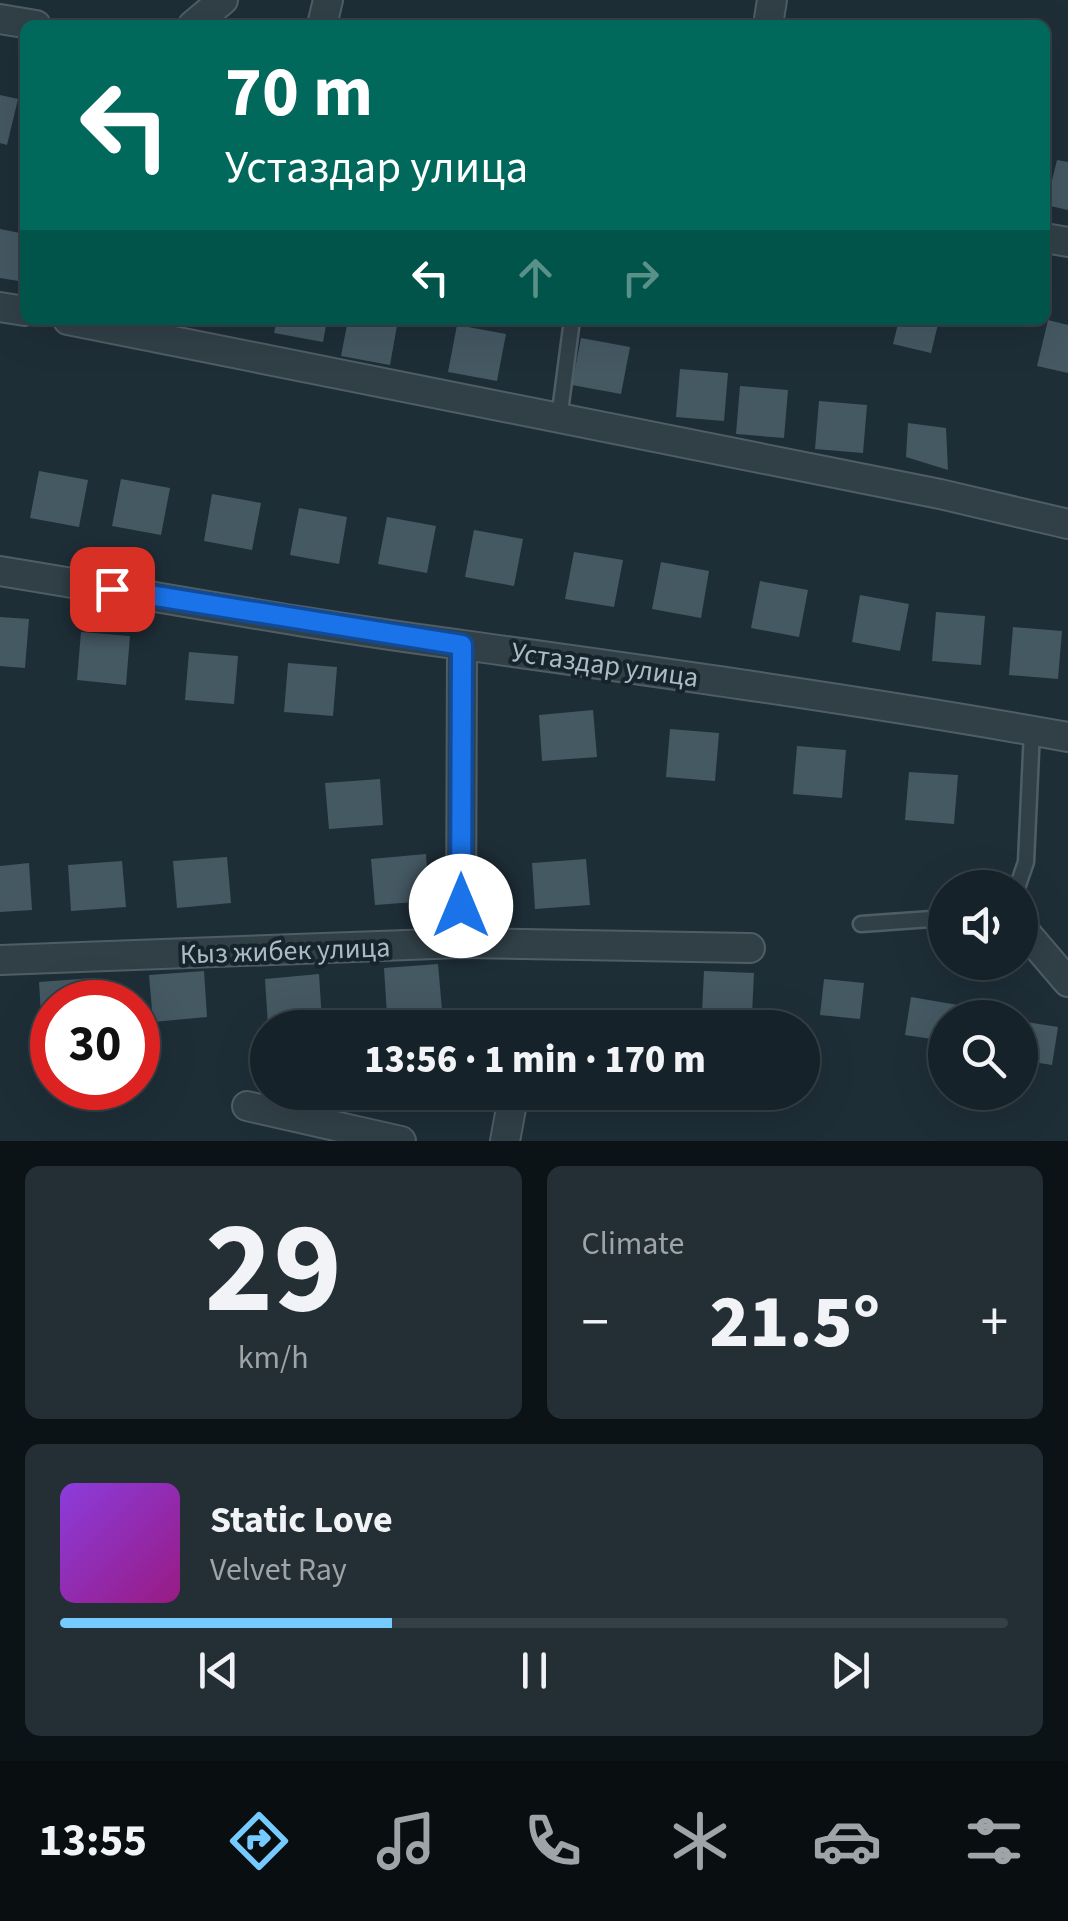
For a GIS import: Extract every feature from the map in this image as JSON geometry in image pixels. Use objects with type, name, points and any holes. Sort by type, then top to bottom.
[{"type":"street","points":[[199,20],[223,0]]},
{"type":"street","points":[[93,325],[1068,524]]},
{"type":"street","name":"Устаздар улица","points":[[0,571],[1068,737]]},
{"type":"street","points":[[461,943],[462,645]]},
{"type":"street","name":"Кыз жибек улица","points":[[0,960],[461,943],[750,948]]},
{"type":"street","points":[[1038,947],[1068,982]]},
{"type":"street","points":[[247,1106],[402,1141]]},
{"type":"street","points":[[505,1141],[511,1110]]},
{"type":"lane","points":[[559,418],[571,325]]},
{"type":"lane","points":[[1023,870],[1032,731]]},
{"type":"lane","points":[[861,924],[928,919]]},
{"type":"building","points":[[0,95],[18,99],[7,145],[0,143]]},
{"type":"building","points":[[1057,160],[1068,162],[1068,210],[1050,206]]},
{"type":"building","points":[[0,229],[20,233],[20,281],[0,278]]},
{"type":"building","points":[[1050,320],[1068,325],[1068,373],[1037,366]]},
{"type":"building","points":[[276,325],[326,325],[323,342],[274,333]]},
{"type":"building","points":[[347,325],[397,325],[390,365],[341,356]]},
{"type":"building","points":[[457,325],[506,334],[497,381],[448,372]]},
{"type":"building","points":[[898,325],[938,325],[931,353],[893,344]]},
{"type":"building","points":[[581,338],[630,347],[621,394],[572,385]]},
{"type":"building","points":[[680,369],[728,373],[724,421],[676,417]]},
{"type":"building","points":[[740,386],[788,390],[784,438],[736,434]]},
{"type":"building","points":[[819,401],[867,405],[863,453],[815,449]]},
{"type":"building","points":[[908,423],[946,428],[948,470],[906,457]]},
{"type":"building","points":[[39,471],[88,480],[79,527],[30,518]]},
{"type":"building","points":[[121,479],[170,488],[161,535],[112,526]]},
{"type":"building","points":[[212,494],[261,503],[252,550],[204,541]]},
{"type":"building","points":[[299,508],[347,517],[339,564],[290,555]]},
{"type":"building","points":[[387,517],[436,526],[427,573],[378,564]]},
{"type":"building","points":[[474,530],[523,539],[514,586],[465,577]]},
{"type":"building","points":[[574,552],[623,560],[614,607],[565,599]]},
{"type":"building","points":[[661,562],[709,571],[701,618],[652,609]]},
{"type":"building","points":[[760,581],[808,590],[799,637],[751,628]]},
{"type":"building","points":[[860,595],[909,604],[900,651],[852,642]]},
{"type":"building","points":[[936,612],[985,616],[981,665],[932,661]]},
{"type":"building","points":[[0,617],[29,619],[25,668],[0,666]]},
{"type":"building","points":[[1013,627],[1062,631],[1058,679],[1009,675]]},
{"type":"building","points":[[81,632],[130,636],[126,685],[77,680]]},
{"type":"building","points":[[189,652],[238,656],[234,704],[185,700]]},
{"type":"building","points":[[288,663],[337,667],[333,716],[284,712]]},
{"type":"building","points":[[593,710],[597,757],[542,761],[539,715]]},
{"type":"building","points":[[670,729],[719,733],[715,781],[666,777]]},
{"type":"building","points":[[797,746],[846,750],[842,798],[793,794]]},
{"type":"building","points":[[909,772],[958,775],[954,824],[905,820]]},
{"type":"building","points":[[380,779],[383,825],[329,829],[325,783]]},
{"type":"building","points":[[426,854],[429,901],[375,905],[371,859]]},
{"type":"building","points":[[227,857],[231,903],[177,908],[173,861]]},
{"type":"building","points":[[586,859],[590,905],[535,909],[532,863]]},
{"type":"building","points":[[122,861],[126,907],[71,911],[68,865]]},
{"type":"building","points":[[29,863],[32,910],[0,912],[0,866]]},
{"type":"building","points":[[438,964],[442,1010],[387,1010],[384,968]]},
{"type":"building","points":[[204,971],[207,1017],[160,1021],[160,980],[149,980],[149,975]]},
{"type":"building","points":[[704,971],[754,973],[752,1010],[702,1010]]},
{"type":"building","points":[[319,974],[321,1010],[267,1010],[265,979]]},
{"type":"building","points":[[824,979],[864,983],[860,1019],[820,1015]]},
{"type":"building","points":[[911,997],[929,1000],[928,1038],[905,1035]]},
{"type":"building","points":[[1038,1024],[1058,1027],[1052,1065],[1038,1063]]},
{"type":"route","points":[[112,589],[462,645],[461,906]]}]
